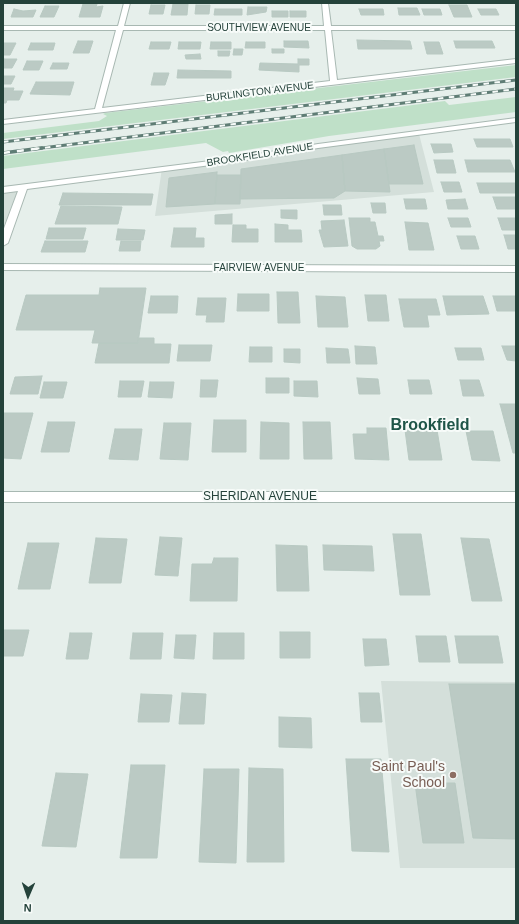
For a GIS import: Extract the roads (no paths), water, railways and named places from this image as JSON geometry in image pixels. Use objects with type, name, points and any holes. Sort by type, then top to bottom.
[{"type":"street","points":[[98,110],[127,3]]},
{"type":"street","points":[[325,3],[334,83]]},
{"type":"street","name":"SOUTHVIEW AVENUE","points":[[3,28],[516,28]]},
{"type":"street","name":"BURLINGTON AVENUE","points":[[3,122],[516,62]]},
{"type":"street","name":"BROOKFIELD AVENUE","points":[[3,190],[234,160],[318,146],[516,120]]},
{"type":"street","points":[[3,243],[24,187]]},
{"type":"street","name":"FAIRVIEW AVENUE","points":[[3,267],[516,269]]},
{"type":"street","name":"SHERIDAN AVENUE","points":[[3,497],[516,497]]},
{"type":"railway","points":[[3,142],[516,80]]},
{"type":"railway","points":[[41,148],[516,89]]},
{"type":"railway","points":[[3,153],[41,148]]},
{"type":"railway","points":[[34,149],[41,148]]},
{"type":"place","name":"Saint Paul's School","points":[[453,775]]},
{"type":"district","name":"Brookfield","points":[[430,426]]}]
